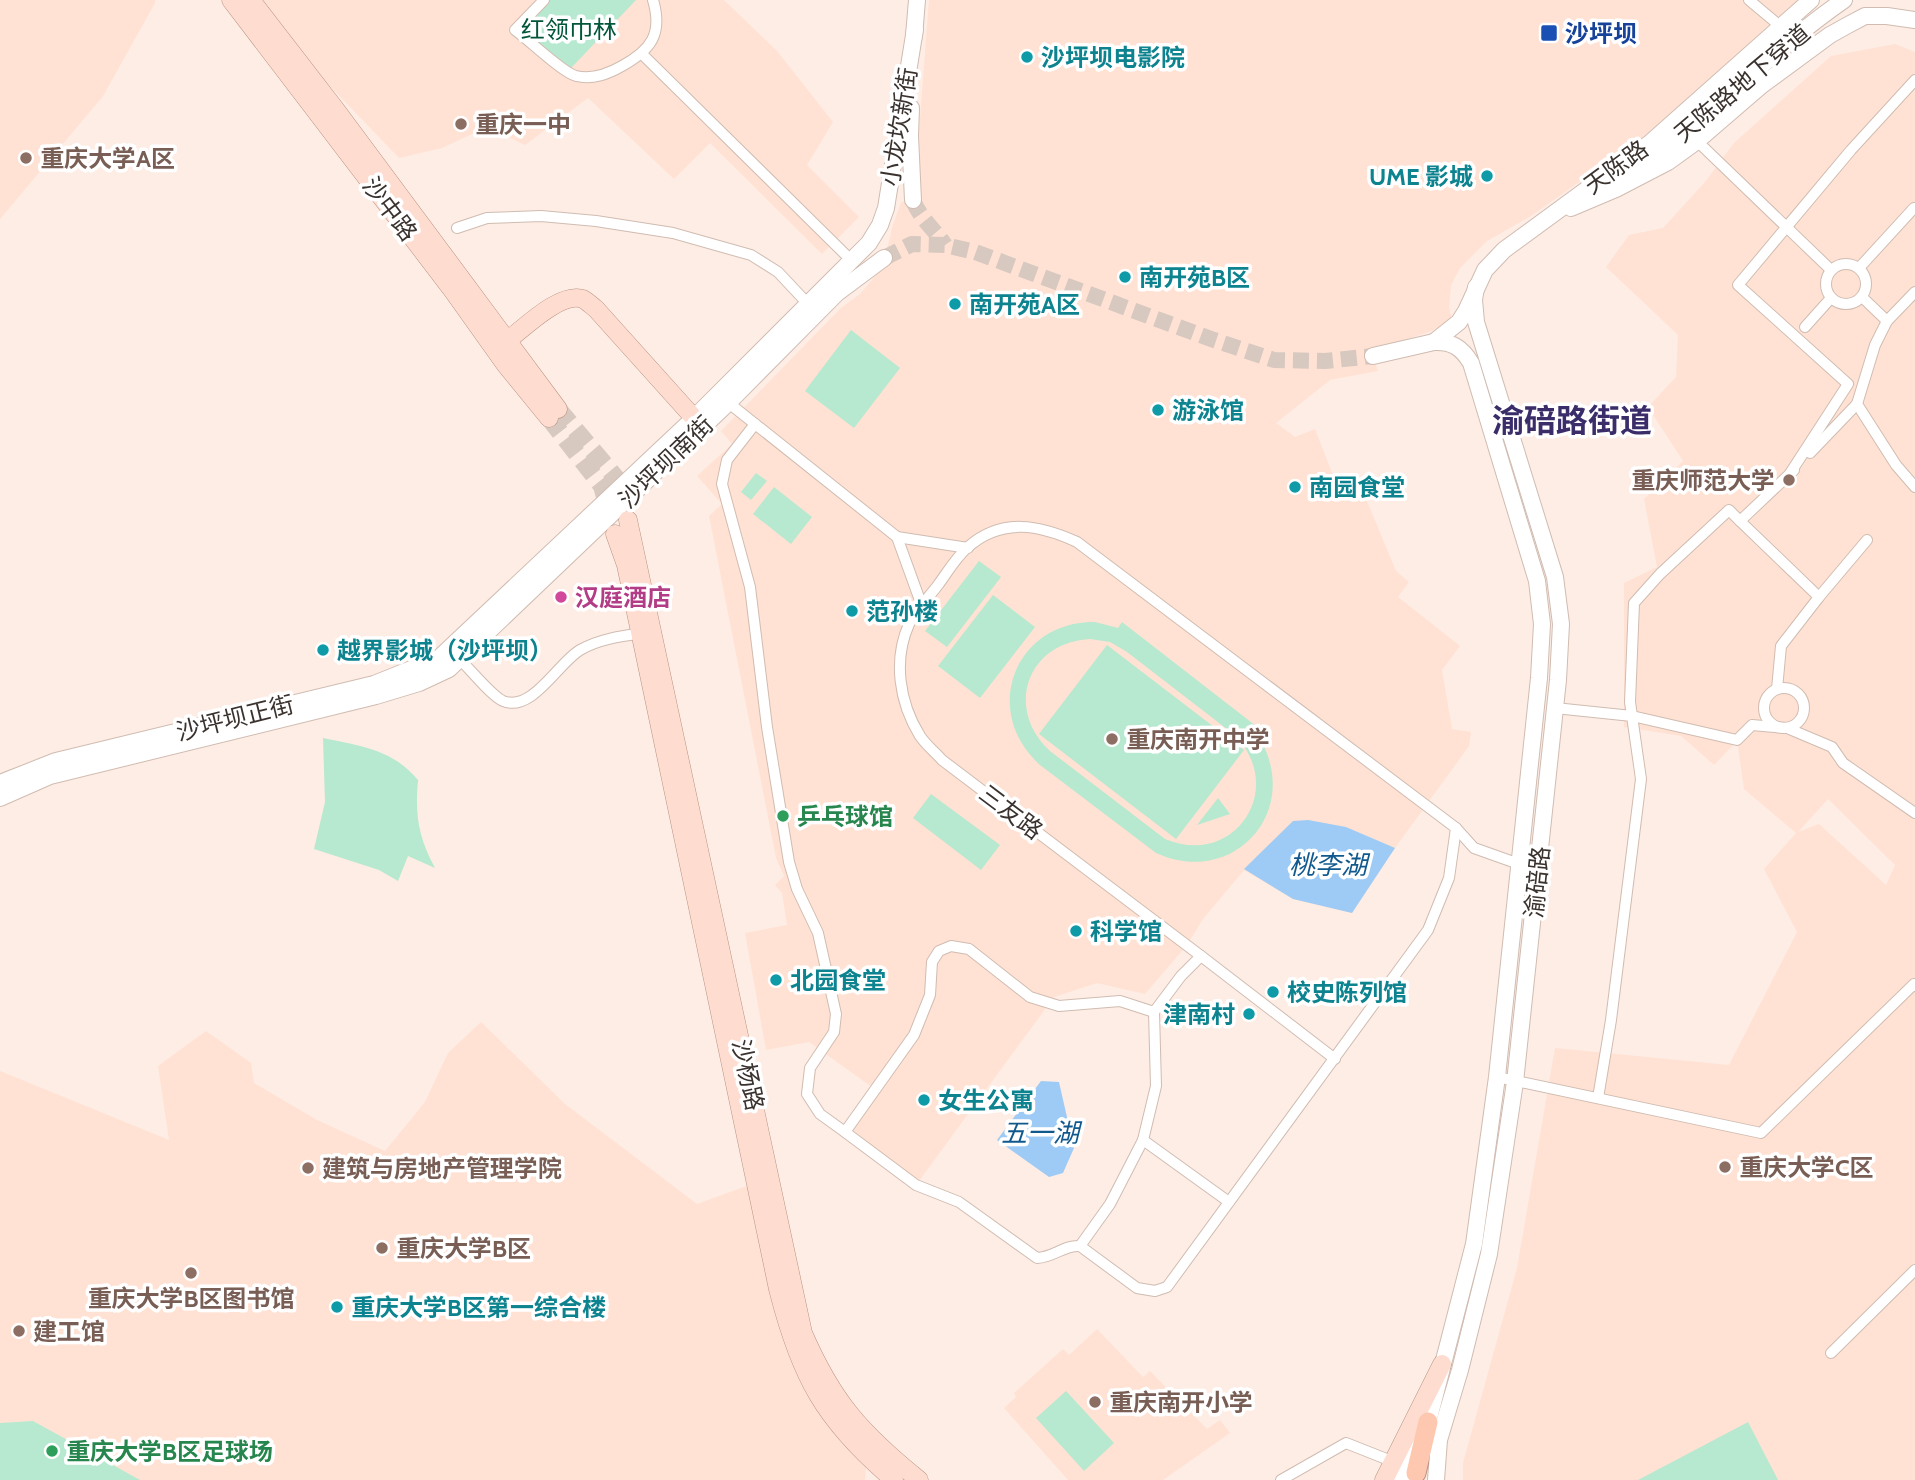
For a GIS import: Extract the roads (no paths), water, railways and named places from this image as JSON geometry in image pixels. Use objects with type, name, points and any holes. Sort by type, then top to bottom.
[{"type":"highway","points":[[1406,1473],[1427,1422]]},
{"type":"main road","name":"沙中路","points":[[231,0],[453,291],[505,364],[554,414],[507,341],[251,0]]},
{"type":"main road","name":"小龙坎新街","points":[[913,200],[910,136],[917,0]]},
{"type":"main road","name":"天陈路","points":[[1434,342],[1459,322],[1485,270],[1504,250],[1650,143],[1811,0]]},
{"type":"main road","name":"天陈路地下穿道","points":[[1531,228],[1658,152],[1755,73],[1791,39],[1844,0]]},
{"type":"main road","points":[[1531,228],[1660,166],[1697,141],[1762,85],[1848,25],[1865,16],[1915,20]]},
{"type":"main road","name":"小龙坎新街","points":[[880,225],[887,208],[915,29]]},
{"type":"main road","name":"沙坪坝南街","points":[[461,637],[694,418],[723,398],[808,304],[869,243],[880,225]]},
{"type":"main road","name":"沙坪坝南街","points":[[452,659],[723,398],[837,293],[884,258]]},
{"type":"main road","name":"渝碚路","points":[[1436,1480],[1439,1440],[1460,1370],[1489,1254],[1515,1082],[1555,708],[1561,624],[1555,577],[1476,323],[1476,287]]},
{"type":"main road","points":[[507,341],[555,304],[569,298],[583,299],[596,309],[694,418]]},
{"type":"main road","name":"渝碚路","points":[[1427,1422],[1474,1244],[1497,1077],[1539,678],[1542,624],[1537,581],[1471,363],[1463,350],[1443,341],[1434,342]]},
{"type":"main road","points":[[1373,356],[1434,342]]},
{"type":"main road","points":[[628,520],[647,633]]},
{"type":"main road","points":[[615,534],[647,633]]},
{"type":"main road","name":"沙杨路","points":[[647,633],[778,1289],[791,1339],[808,1380],[835,1423],[872,1462],[894,1480]]},
{"type":"main road","name":"沙杨路","points":[[647,633],[803,1333],[820,1372],[848,1414],[883,1451],[919,1480]]},
{"type":"main road","name":"沙坪坝正街","points":[[0,798],[50,776],[419,683],[452,659],[461,637]]},
{"type":"main road","name":"沙坪坝正街","points":[[0,783],[66,758],[374,684],[439,658],[452,659]]},
{"type":"main road","points":[[1384,1480],[1406,1473],[1443,1364]]},
{"type":"street","points":[[544,0],[515,30],[573,75],[602,76],[643,55],[652,40],[657,18],[653,0]]},
{"type":"street","points":[[1749,0],[1780,26]]},
{"type":"street","points":[[643,55],[852,261]]},
{"type":"street","points":[[1789,475],[1848,384],[1738,285],[1785,227],[1915,80]]},
{"type":"street","points":[[1697,141],[1831,270]]},
{"type":"street","points":[[1859,268],[1913,208]]},
{"type":"street","points":[[457,228],[487,218],[541,216],[673,233],[751,255],[778,272],[808,304]]},
{"type":"street","points":[[1840,264],[1859,268],[1867,287],[1863,297],[1853,304],[1842,304],[1831,298],[1825,284],[1831,270],[1840,264]]},
{"type":"street","points":[[1740,521],[1789,475],[1857,404],[1875,345],[1887,321],[1915,292]]},
{"type":"street","points":[[1863,297],[1887,321]]},
{"type":"street","points":[[1805,327],[1831,298]]},
{"type":"street","points":[[723,398],[897,537],[968,548]]},
{"type":"street","points":[[1857,404],[1906,479],[1915,487]]},
{"type":"street","points":[[755,424],[726,460],[722,484],[750,587],[767,727],[789,862],[797,889],[818,933],[836,1014],[834,1032],[810,1068],[807,1094],[820,1114],[916,1185],[959,1202],[1037,1258],[1051,1257],[1069,1245],[1080,1245],[1138,1288],[1155,1291],[1167,1287],[1428,930],[1449,878],[1456,828]]},
{"type":"street","points":[[1598,1098],[1611,1020],[1641,779],[1630,702],[1634,603],[1660,574],[1729,510],[1819,597]]},
{"type":"street","points":[[922,606],[968,548],[995,531],[1027,526],[1052,531],[1077,542],[1456,828],[1474,848],[1519,864],[1539,865]]},
{"type":"street","points":[[897,537],[922,606]]},
{"type":"street","points":[[1777,689],[1781,646],[1867,540]]},
{"type":"street","name":"三友路","points":[[922,606],[910,621],[901,648],[899,670],[902,691],[921,737],[942,760],[1335,1059]]},
{"type":"street","points":[[452,659],[500,700],[512,703],[525,701],[579,651],[600,641],[647,633]]},
{"type":"street","points":[[1555,708],[1632,716],[1737,740],[1752,725],[1787,728],[1798,722],[1804,710],[1803,704],[1801,698],[1791,689],[1777,689],[1767,697],[1764,710],[1770,722],[1775,726],[1787,728],[1832,747],[1843,763],[1915,813]]},
{"type":"street","points":[[845,1132],[914,1035],[930,995],[932,962],[939,951],[951,946],[969,949],[1030,997],[1059,1006],[1120,1001],[1154,1012]]},
{"type":"street","points":[[1080,1245],[1110,1204],[1143,1140],[1156,1086],[1154,1012],[1181,976],[1201,956]]},
{"type":"street","points":[[1497,1077],[1761,1133],[1913,984],[1915,986]]},
{"type":"street","points":[[1143,1140],[1229,1202]]},
{"type":"street","points":[[1831,1353],[1915,1270]]},
{"type":"street","points":[[1281,1480],[1346,1443],[1406,1473]]},
{"type":"water","name":"桃李湖","points":[[1308,820],[1346,827],[1395,848],[1352,913],[1293,899],[1244,869],[1293,821]]},
{"type":"water","name":"五一湖","points":[[1041,1081],[1059,1082],[1074,1148],[1063,1173],[1049,1177],[997,1140]]},
{"type":"tunnel","points":[[913,200],[923,218],[945,245]]},
{"type":"tunnel","points":[[884,258],[912,244],[945,245],[975,252],[1274,360],[1325,361],[1373,356]]},
{"type":"tunnel","points":[[558,409],[616,478],[623,503]]},
{"type":"tunnel","points":[[549,418],[602,486],[610,514]]},
{"type":"place","name":"沙坪坝","points":[[1549,33]]},
{"type":"place","name":"沙坪坝电影院","points":[[1027,57]]},
{"type":"place","name":"重庆一中","points":[[461,124]]},
{"type":"place","name":"重庆大学A区","points":[[26,158]]},
{"type":"place","name":"UME 影城","points":[[1487,176]]},
{"type":"place","name":"南开苑B区","points":[[1125,277]]},
{"type":"place","name":"南开苑A区","points":[[955,304]]},
{"type":"place","name":"游泳馆","points":[[1158,410]]},
{"type":"place","name":"重庆师范大学","points":[[1789,480]]},
{"type":"place","name":"南园食堂","points":[[1295,487]]},
{"type":"place","name":"汉庭酒店","points":[[561,597]]},
{"type":"place","name":"范孙楼","points":[[852,611]]},
{"type":"place","name":"越界影城（沙坪坝）","points":[[323,650]]},
{"type":"place","name":"重庆南开中学","points":[[1112,739]]},
{"type":"place","name":"乒乓球馆","points":[[783,816]]},
{"type":"place","name":"科学馆","points":[[1076,931]]},
{"type":"place","name":"北园食堂","points":[[776,980]]},
{"type":"place","name":"校史陈列馆","points":[[1273,992]]},
{"type":"place","name":"津南村","points":[[1249,1014]]},
{"type":"place","name":"女生公寓","points":[[924,1100]]},
{"type":"place","name":"重庆大学C区","points":[[1725,1167]]},
{"type":"place","name":"建筑与房地产管理学院","points":[[308,1168]]},
{"type":"place","name":"重庆大学B区","points":[[382,1248]]},
{"type":"place","name":"重庆大学B区图书馆","points":[[191,1273]]},
{"type":"place","name":"重庆大学B区第一综合楼","points":[[337,1307]]},
{"type":"place","name":"建工馆","points":[[19,1331]]},
{"type":"place","name":"重庆南开小学","points":[[1095,1402]]},
{"type":"place","name":"重庆大学B区足球场","points":[[52,1451]]},
{"type":"district","name":"渝碚路街道","points":[[1572,420]]},
{"type":"park label","name":"红领巾林","points":[[569,29]]}]
